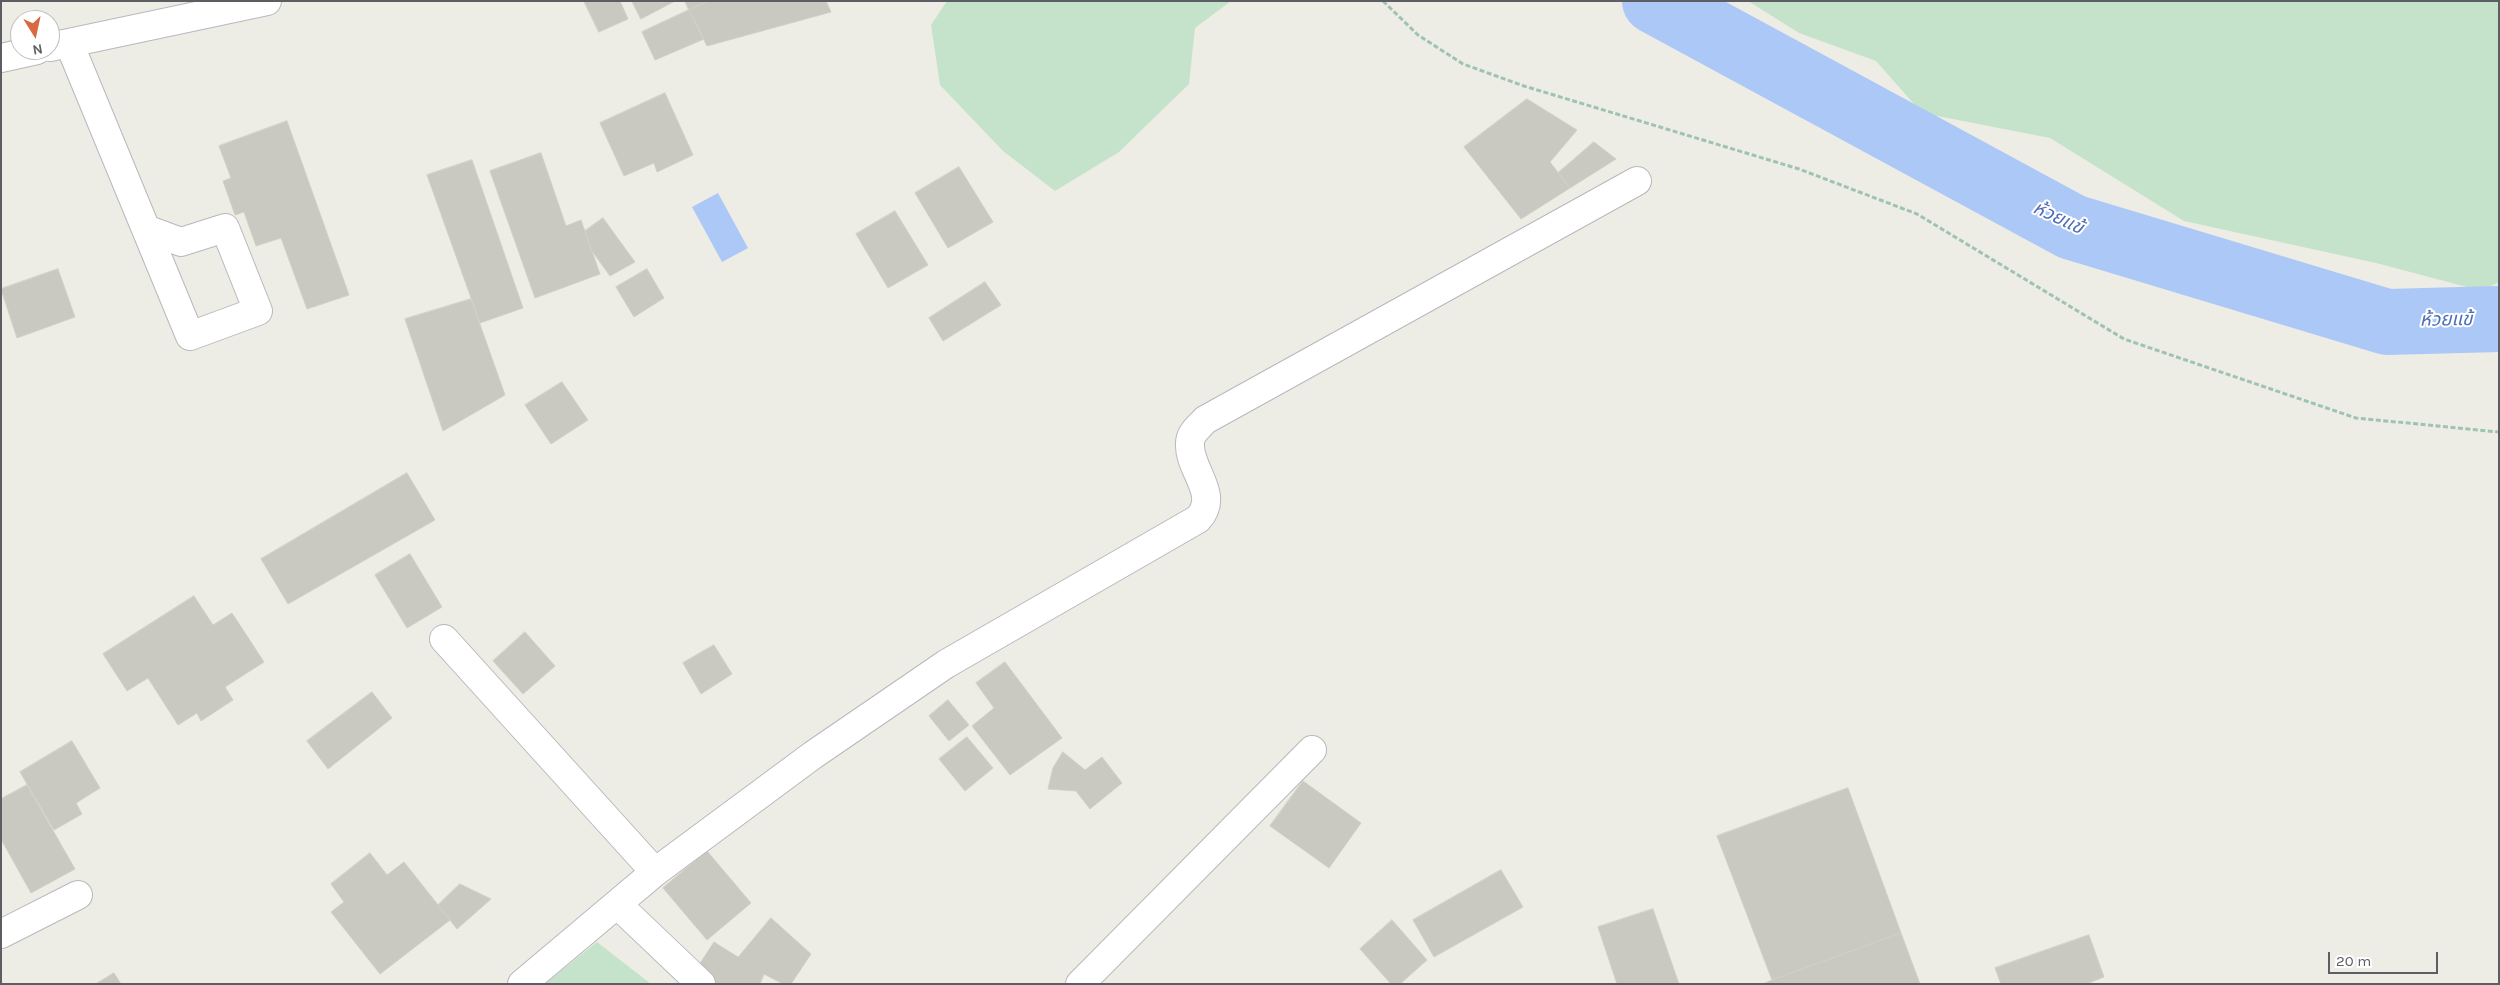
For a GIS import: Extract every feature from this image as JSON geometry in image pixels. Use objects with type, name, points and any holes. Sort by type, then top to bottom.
[{"type":"street","points":[[146,229],[181,242],[225,228],[258,311],[190,336],[146,229],[60,45],[267,1]]},
{"type":"street","points":[[522,984],[656,872],[813,755],[946,664],[1198,519],[1206,511],[1208,501],[1190,442],[1193,432],[1205,420],[1638,181]]},
{"type":"street","points":[[444,639],[656,872]]},
{"type":"street","points":[[1080,984],[1312,750]]},
{"type":"street","points":[[1,934],[78,895]]},
{"type":"street","points":[[617,904],[701,984]]},
{"type":"path","points":[[1383,1],[1418,35],[1463,64],[1524,86],[1799,169],[1917,214],[2124,339],[2356,418],[2499,432]]},
{"type":"green space","points":[[947,1],[1231,1],[1195,28],[1189,84],[1119,152],[1055,191],[1003,151],[940,85],[931,25]]},
{"type":"green space","points":[[1748,1],[2499,1],[2499,282],[2482,291],[2376,263],[2184,221],[2050,138],[1922,113],[1876,61],[1799,33]]},
{"type":"green space","points":[[597,942],[651,984],[545,984]]},
{"type":"water","points":[[718,193],[748,248],[722,262],[692,207]]},
{"type":"building","points":[[584,1],[620,1],[628,19],[599,32]]},
{"type":"building","points":[[632,1],[675,1],[641,19]]},
{"type":"building","points":[[685,1],[709,1],[689,10]]},
{"type":"building","points":[[709,1],[826,1],[831,12],[707,46],[689,10]]},
{"type":"building","points":[[689,10],[704,39],[655,60],[642,32]]},
{"type":"building","points":[[665,93],[693,155],[657,172],[654,163],[624,176],[600,123]]},
{"type":"building","points":[[1527,99],[1577,130],[1550,162],[1570,188],[1521,219],[1464,147]]},
{"type":"building","points":[[287,121],[349,295],[307,309],[281,238],[256,246],[244,212],[235,215],[223,181],[231,178],[219,146]]},
{"type":"building","points":[[1594,142],[1616,159],[1570,188],[1558,173]]},
{"type":"building","points":[[541,153],[566,226],[581,220],[600,274],[535,298],[490,171]]},
{"type":"building","points":[[472,160],[523,308],[480,323],[427,175]]},
{"type":"building","points":[[959,167],[993,222],[948,248],[915,193]]},
{"type":"building","points":[[895,211],[928,265],[888,288],[856,234]]},
{"type":"building","points":[[603,218],[635,262],[610,276],[592,251],[585,231]]},
{"type":"building","points":[[58,269],[75,317],[17,338],[1,289]]},
{"type":"building","points":[[647,269],[664,298],[634,317],[616,287]]},
{"type":"building","points":[[985,282],[1001,305],[943,341],[929,318]]},
{"type":"building","points":[[471,299],[505,395],[443,431],[405,319]]},
{"type":"building","points":[[562,382],[588,420],[551,444],[525,405]]},
{"type":"building","points":[[407,473],[435,520],[288,604],[261,559]]},
{"type":"building","points":[[410,554],[442,607],[407,628],[375,575]]},
{"type":"building","points":[[194,596],[213,625],[232,613],[264,662],[225,687],[233,700],[201,721],[197,713],[178,725],[148,678],[127,691],[103,654]]},
{"type":"building","points":[[525,632],[555,666],[523,694],[493,661]]},
{"type":"building","points":[[714,645],[732,674],[701,694],[683,663]]},
{"type":"building","points":[[1005,662],[1062,738],[1010,775],[972,726],[994,708],[976,683]]},
{"type":"building","points":[[372,692],[392,718],[328,769],[307,741]]},
{"type":"building","points":[[948,700],[969,725],[949,741],[929,716]]},
{"type":"building","points":[[967,737],[993,768],[965,791],[939,759]]},
{"type":"building","points":[[72,741],[100,788],[76,803],[82,814],[54,830],[20,772]]},
{"type":"building","points":[[1063,752],[1085,770],[1102,757],[1122,783],[1090,809],[1076,791],[1048,789],[1053,768]]},
{"type":"building","points":[[1303,781],[1361,823],[1329,868],[1270,826]]},
{"type":"building","points":[[27,785],[75,869],[31,893],[1,839],[1,799]]},
{"type":"building","points":[[1848,788],[1901,933],[1772,980],[1717,836]]},
{"type":"building","points":[[707,851],[751,903],[707,940],[663,888]]},
{"type":"building","points":[[370,853],[387,875],[404,862],[450,920],[380,974],[331,912],[344,902],[331,884]]},
{"type":"building","points":[[1501,870],[1523,907],[1434,957],[1413,920]]},
{"type":"building","points":[[460,884],[491,899],[457,929],[438,905]]},
{"type":"building","points":[[1653,909],[1679,984],[1617,984],[1598,927]]},
{"type":"building","points":[[771,918],[811,954],[791,984],[783,984],[764,974],[760,984],[718,984],[697,968],[714,942],[738,957]]},
{"type":"building","points":[[1392,920],[1427,960],[1400,984],[1391,984],[1360,949]]},
{"type":"building","points":[[1901,933],[1920,984],[1763,984],[1772,980]]},
{"type":"building","points":[[2089,935],[2104,977],[2086,984],[2001,984],[1995,968]]},
{"type":"building","points":[[114,973],[121,984],[96,984]]},
{"type":"waterway","name":"ห้วยแข้","points":[[1655,1],[2072,227],[2387,322],[2499,319]]}]
